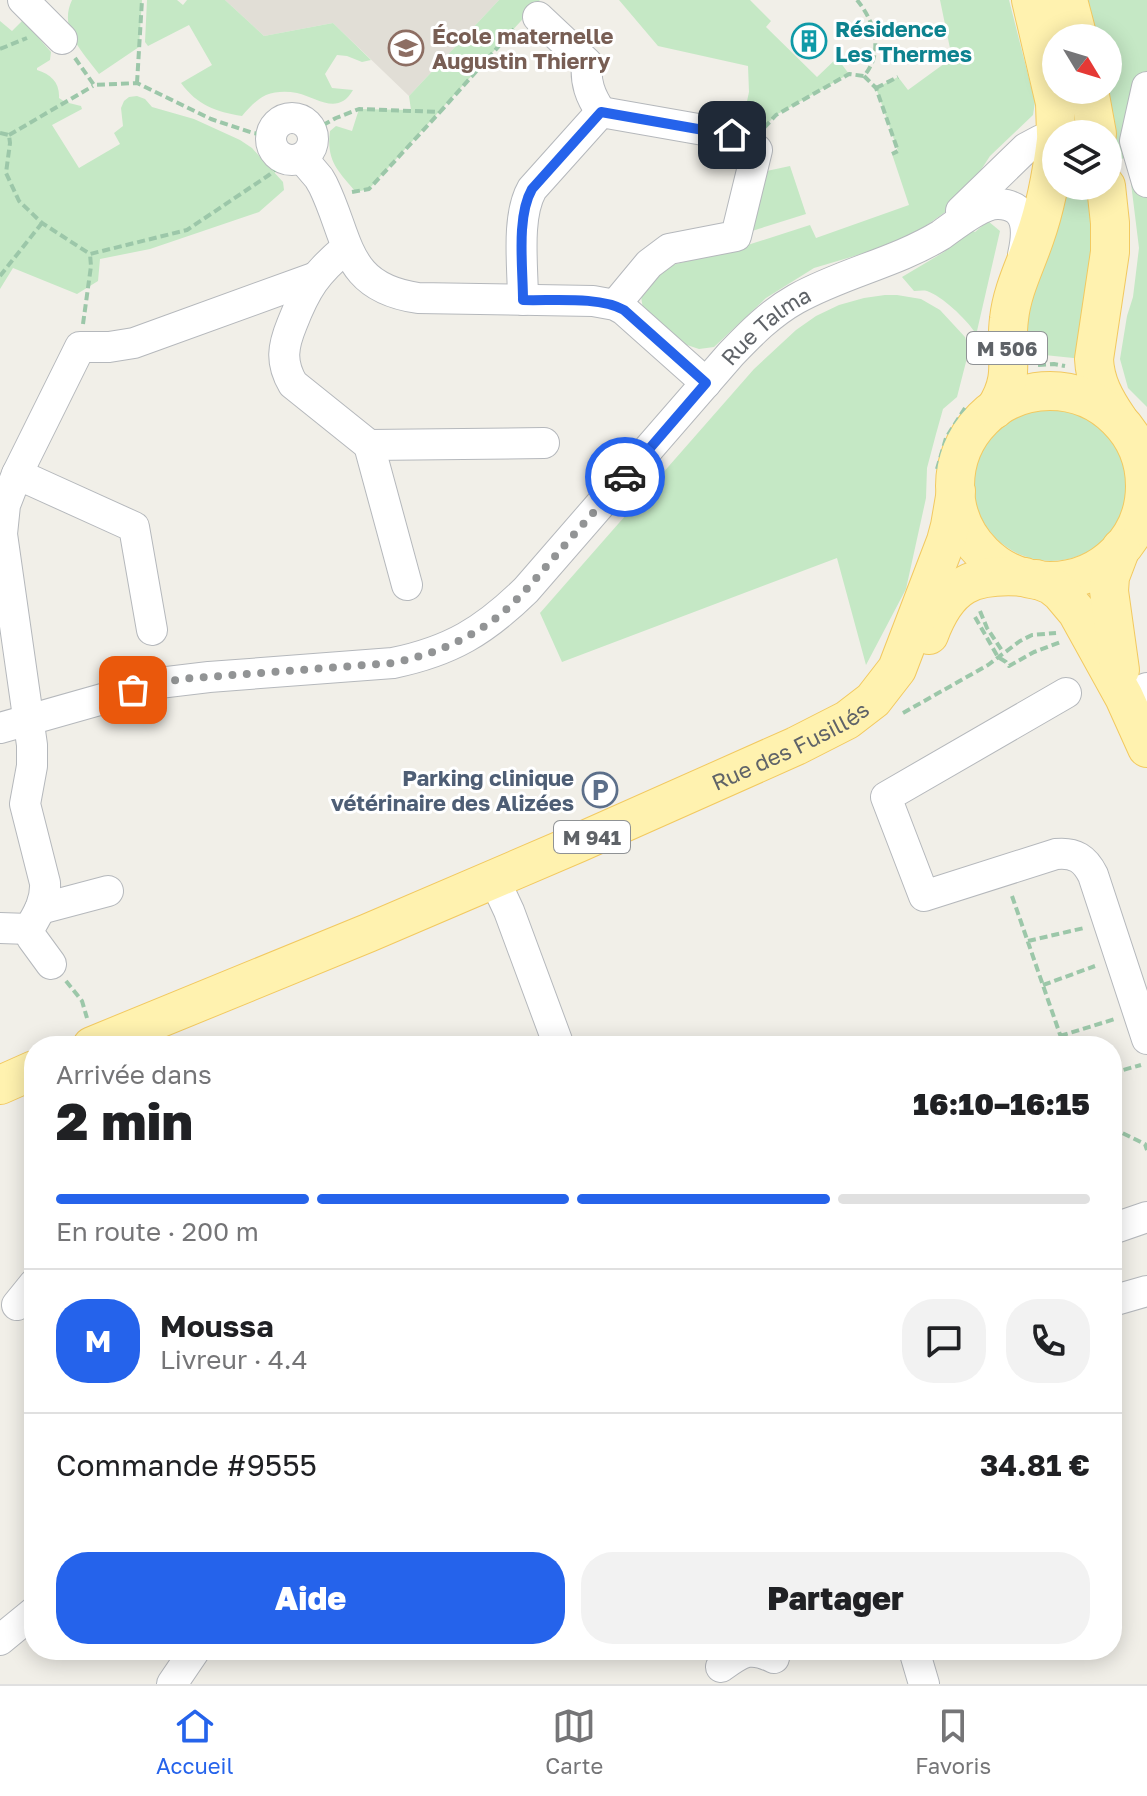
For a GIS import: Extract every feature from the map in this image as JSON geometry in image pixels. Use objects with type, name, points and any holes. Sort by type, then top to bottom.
[{"type":"main road","name":"M 506","points":[[1031,0],[1055,103],[1056,120]]},
{"type":"main road","points":[[1068,0],[1074,24]]},
{"type":"main road","name":"M 506","points":[[984,404],[1003,395],[1008,379],[1008,320],[1044,200]]},
{"type":"main road","points":[[1108,200],[1110,252],[1094,349],[1094,367],[1100,389],[1133,438],[1144,478],[1142,506],[1135,528],[1110,577],[1109,591],[1111,613],[1136,692],[1147,748]]},
{"type":"main road","points":[[1133,438],[1095,402],[1085,397],[1062,392],[1038,392],[984,404],[977,425],[946,484],[976,545],[993,561],[1014,573],[1051,585],[1070,602],[1136,692]]},
{"type":"main road","name":"Rue des Fusillés","points":[[162,1036],[498,887],[847,720],[886,686],[905,652],[950,526],[946,484]]},
{"type":"main road","points":[[1031,578],[1055,580],[1083,574],[1100,566],[1135,528]]},
{"type":"main road","name":"Rue des Fusillés","points":[[90,1036],[498,887],[791,767],[856,731],[904,685],[920,657],[935,617],[954,591],[990,576],[1031,578]]},
{"type":"main road","points":[[0,1085],[24,1074]]},
{"type":"main road","points":[[0,1105],[24,1094]]},
{"type":"street","points":[[23,0],[62,39]]},
{"type":"street","points":[[530,19],[587,63],[588,86],[601,112],[744,142],[736,236],[669,249],[649,264],[615,305]]},
{"type":"street","points":[[1147,87],[1135,141],[1147,182]]},
{"type":"street","points":[[523,300],[523,220],[527,199],[532,189],[601,112]]},
{"type":"street","name":"Rue Talma","points":[[934,239],[1026,148],[1042,140]]},
{"type":"street","points":[[293,146],[319,178],[328,195],[352,260],[364,275],[381,288],[418,298],[593,301],[615,305],[706,383]]},
{"type":"street","name":"Rue Talma","points":[[14,724],[159,683],[393,663],[445,648],[488,625],[526,590],[706,383],[753,331],[778,310],[814,290],[910,252],[991,204],[1006,205],[1024,218],[1027,230],[1017,285]]},
{"type":"street","points":[[346,248],[324,267],[302,299],[283,354],[287,374],[293,384],[369,445],[407,585]]},
{"type":"street","points":[[23,922],[44,900],[45,883],[25,804],[33,757],[14,724],[2,534],[5,505],[17,474],[80,347],[134,343],[316,277]]},
{"type":"street","points":[[369,445],[544,443]]},
{"type":"street","points":[[17,474],[134,527],[152,630]]},
{"type":"street","points":[[1066,693],[886,797],[924,896],[1056,854],[1065,853],[1083,859],[1093,875],[1108,919],[1134,952],[1143,1026]]},
{"type":"street","points":[[498,887],[555,1036]]},
{"type":"street","points":[[23,922],[108,891]]},
{"type":"street","points":[[23,922],[51,964]]},
{"type":"street","points":[[1122,1226],[1147,1217]]},
{"type":"street","points":[[1122,1298],[1147,1291]]},
{"type":"street","points":[[0,1640],[24,1620]]},
{"type":"street","points":[[172,1684],[188,1660]]},
{"type":"street","points":[[917,1660],[924,1684]]},
{"type":"path","points":[[137,83],[142,0]]},
{"type":"path","points":[[860,1],[876,40],[871,67],[864,76]]},
{"type":"path","points":[[328,195],[369,189],[530,19]]},
{"type":"path","points":[[875,35],[887,25]]},
{"type":"path","points":[[62,39],[94,85]]},
{"type":"path","points":[[744,142],[760,138],[776,115],[849,74],[864,76],[876,88],[898,151],[892,154]]},
{"type":"path","points":[[876,88],[898,77]]},
{"type":"path","points":[[0,133],[9,135],[94,85],[137,83],[211,119],[293,146]]},
{"type":"path","points":[[9,135],[6,173],[19,201],[42,223],[90,254],[187,230],[269,175],[293,146],[336,118],[359,109],[440,112]]},
{"type":"path","points":[[0,276],[42,223]]},
{"type":"path","points":[[80,347],[90,254]]},
{"type":"path","points":[[1034,366],[1054,364],[1070,367]]},
{"type":"path","points":[[946,484],[940,453],[946,438],[984,404]]},
{"type":"path","points":[[977,605],[1003,653],[1032,635],[1061,632]]},
{"type":"path","points":[[972,611],[998,657],[1009,666],[1034,652],[1064,641]]},
{"type":"path","points":[[1004,871],[1060,1036],[1143,1026]]},
{"type":"path","points":[[1028,941],[1108,919]]},
{"type":"path","points":[[1043,985],[1134,952]]},
{"type":"path","points":[[51,964],[82,1001],[90,1036]]},
{"type":"path","points":[[1122,1070],[1147,1063]]},
{"type":"path","points":[[1122,1133],[1145,1144],[1147,1150]]},
{"type":"shaded area","name":"École maternelle Augustin Thierry","points":[[225,0],[499,0],[409,96],[333,23],[264,36]]},
{"type":"green space","points":[[72,0],[142,0],[139,47],[99,74],[70,30],[68,11]]},
{"type":"green space","points":[[147,0],[177,0],[183,5],[187,0],[225,0],[264,36],[333,23],[371,60],[362,62],[337,55],[325,74],[332,88],[353,90],[341,102],[327,103],[297,93],[278,92],[259,99],[242,116],[224,112],[200,102],[181,83],[212,65],[189,25],[148,46],[145,42]]},
{"type":"green space","points":[[499,0],[540,0],[369,189],[356,192],[332,158],[330,131],[336,126],[352,131],[359,109],[411,110],[409,96]]},
{"type":"green space","points":[[619,0],[750,0],[771,21],[766,27],[817,77],[837,58],[849,74],[776,115],[760,138],[740,134],[749,92],[748,66],[658,46]]},
{"type":"green space","points":[[940,0],[1009,0],[1035,102],[1033,115],[990,156],[977,176],[948,204],[951,208],[910,237],[814,268],[766,298],[714,347],[699,349],[678,342],[643,309],[640,290],[664,267],[732,250],[810,225],[816,238],[909,205],[892,154],[898,151],[876,88],[898,77],[908,90],[952,58]]},
{"type":"green space","points":[[1085,0],[1147,0],[1147,182],[1139,154],[1122,159],[1122,120],[1112,120],[1108,104],[1122,104],[1122,24],[1090,24]]},
{"type":"green space","points":[[23,20],[51,52],[50,60],[37,70],[54,80],[59,98],[81,106],[82,109],[52,125],[79,168],[120,144],[114,133],[123,126],[121,108],[129,97],[137,96],[152,107],[194,119],[240,140],[252,148],[283,182],[284,190],[259,212],[150,249],[100,259],[98,281],[77,294],[13,268],[0,289],[0,21],[12,31]]},
{"type":"green space","points":[[1135,165],[1147,198],[1147,407],[1128,388],[1120,359],[1139,248],[1129,167]]},
{"type":"green space","points":[[790,166],[806,214],[736,236],[752,174]]},
{"type":"green space","points":[[1052,200],[1096,200],[1083,359],[1025,353],[1021,322]]},
{"type":"green space","points":[[988,221],[1000,231],[977,331],[974,331],[946,303],[927,291],[914,291],[902,277]]},
{"type":"green space","points":[[885,295],[921,299],[940,310],[965,337],[968,347],[957,397],[943,409],[927,468],[926,498],[906,589],[866,665],[837,558],[562,662],[540,613],[754,369],[816,316],[839,305]]},
{"type":"green space","points":[[1051,405],[1081,411],[1106,428],[1123,453],[1129,483],[1123,513],[1106,538],[1081,555],[1051,561],[1021,555],[996,538],[979,513],[973,483],[979,453],[996,428],[1021,411]]},
{"type":"way so far","points":[[133,690],[181,679],[393,663],[445,648],[488,625],[506,609],[625,477]]},
{"type":"place","name":"Résidence Les Thermes","points":[[809,41]]},
{"type":"place","name":"École maternelle Augustin Thierry","points":[[406,48]]},
{"type":"place","name":"Parking clinique vétérinaire des Alizées","points":[[600,790]]},
{"type":"route","points":[[625,477],[706,383],[615,305],[593,301],[523,300],[523,220],[527,199],[532,189],[601,112],[732,135]]}]
